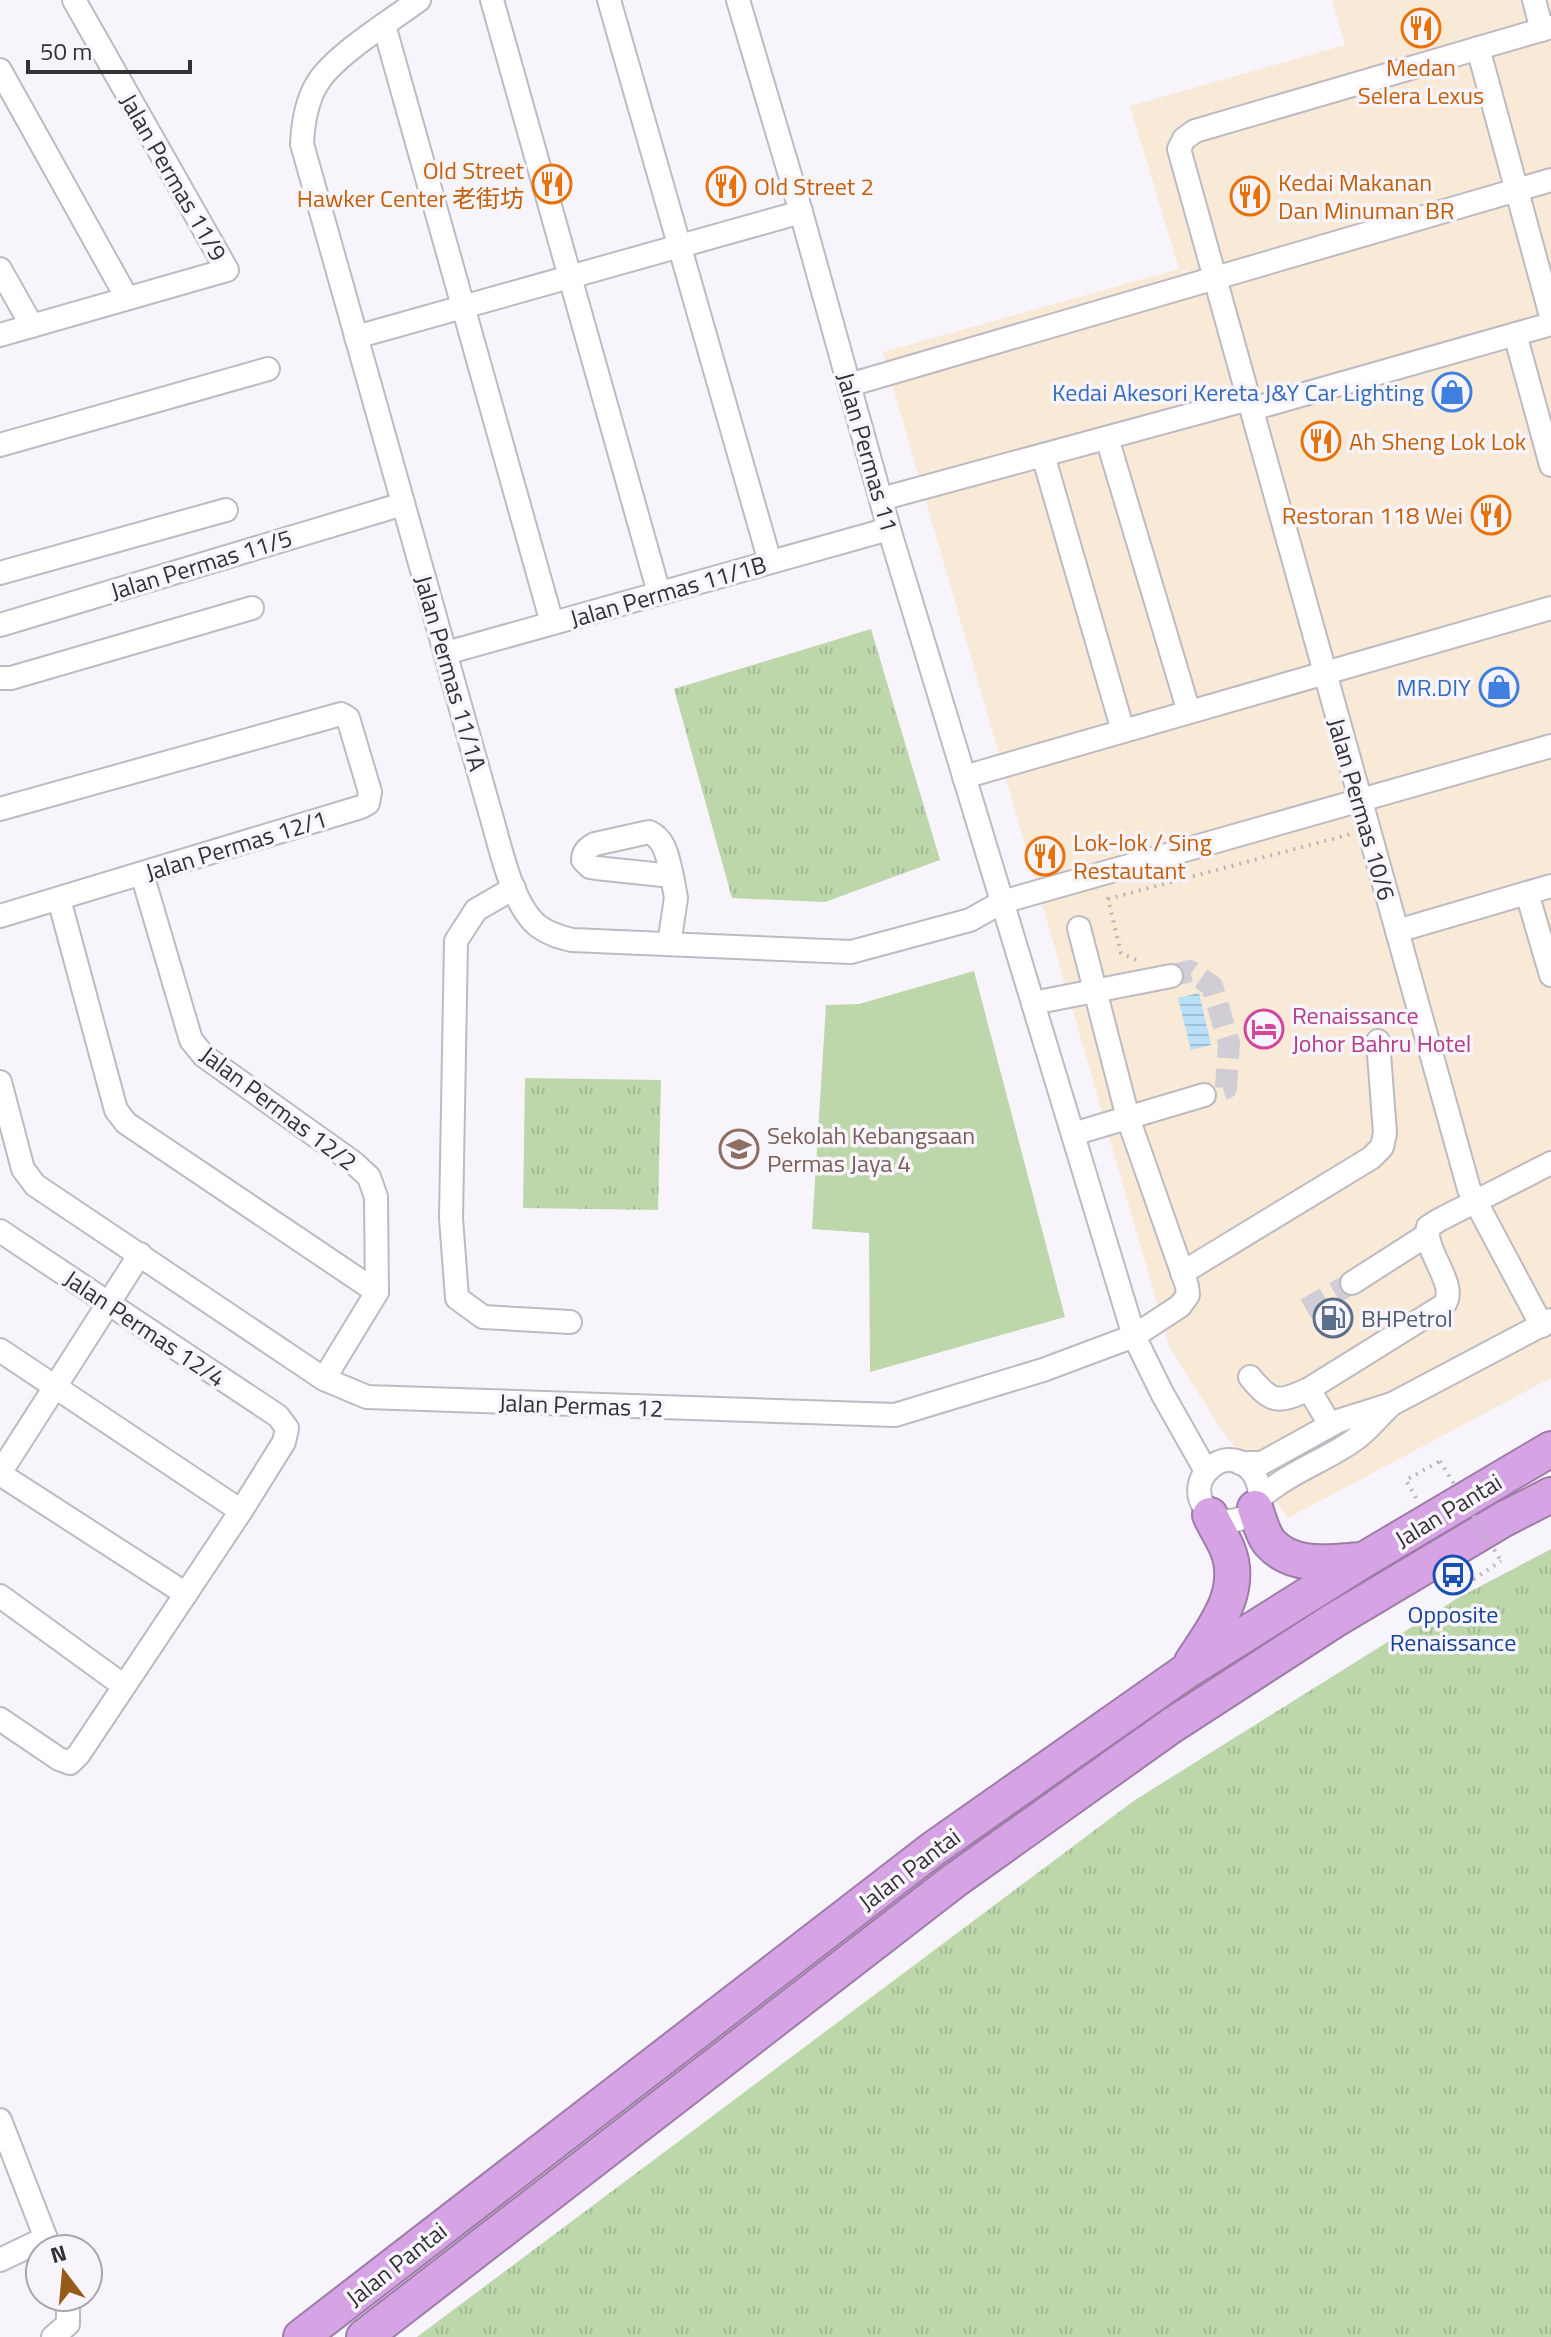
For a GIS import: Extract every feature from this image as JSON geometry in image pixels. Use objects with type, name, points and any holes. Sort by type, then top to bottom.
[{"type":"highway","name":"Jalan Pantai","points":[[301,2337],[933,1849],[1185,1672],[1365,1559],[1551,1449]]},
{"type":"highway","name":"Jalan Pantai","points":[[364,2337],[955,1880],[1171,1726],[1333,1621],[1504,1519],[1551,1495]]},
{"type":"highway","points":[[1257,1504],[1269,1542],[1288,1557],[1319,1563],[1365,1559]]},
{"type":"highway","points":[[1185,1672],[1224,1612],[1233,1582],[1228,1551],[1210,1515]]},
{"type":"street","name":"Jalan Permas 11/9","points":[[74,0],[227,270],[127,298]]},
{"type":"street","name":"Jalan Permas 11/1A","points":[[419,0],[329,67],[317,84],[303,123],[302,144],[514,888],[522,907],[536,924],[552,935],[572,940],[851,952],[970,920],[1002,902],[1551,746]]},
{"type":"street","points":[[492,0],[659,593]]},
{"type":"street","points":[[609,0],[770,562]]},
{"type":"street","name":"Jalan Permas 11","points":[[738,0],[889,529],[1134,1336]]},
{"type":"street","points":[[1534,0],[1547,29]]},
{"type":"street","points":[[384,25],[552,623]]},
{"type":"street","name":"Jalan Permas 10/6","points":[[1547,29],[1195,131],[1184,139],[1179,149],[1469,1189],[1547,1323]]},
{"type":"street","points":[[1478,48],[1551,316]]},
{"type":"street","points":[[0,70],[127,298],[0,335]]},
{"type":"street","points":[[849,385],[1551,180]]},
{"type":"street","points":[[356,337],[801,212]]},
{"type":"street","points":[[0,269],[32,326]]},
{"type":"street","points":[[881,499],[1551,324]]},
{"type":"street","points":[[1515,334],[1551,465]]},
{"type":"street","points":[[0,445],[268,369]]},
{"type":"street","points":[[1107,438],[1189,712]]},
{"type":"street","points":[[1043,455],[1123,731]]},
{"type":"street","name":"Jalan Permas 11/5","points":[[0,625],[403,504]]},
{"type":"street","points":[[0,573],[226,510]]},
{"type":"street","name":"Jalan Permas 11/1B","points":[[446,653],[889,529]]},
{"type":"street","points":[[0,678],[11,678],[252,608]]},
{"type":"street","points":[[964,777],[1551,608]]},
{"type":"street","name":"Jalan Permas 12/1","points":[[0,809],[341,714],[348,718],[370,792],[368,803],[0,916]]},
{"type":"street","name":"Jalan Permas 12/2","points":[[142,874],[191,1040],[204,1056],[354,1163],[369,1177],[376,1197],[377,1292]]},
{"type":"street","points":[[669,944],[676,898],[672,876]]},
{"type":"street","points":[[1397,931],[1551,886]]},
{"type":"street","points":[[514,888],[476,910],[456,941],[451,1218],[457,1298],[483,1317],[570,1322]]},
{"type":"street","points":[[1527,893],[1551,975]]},
{"type":"street","points":[[59,899],[116,1110],[126,1123],[377,1292],[324,1379]]},
{"type":"street","points":[[1079,928],[1128,1118],[1182,1273],[1371,1158],[1382,1147],[1385,1133],[1378,1041]]},
{"type":"street","points":[[1033,1003],[1171,976]]},
{"type":"street","name":"Jalan Permas 12","points":[[0,1082],[23,1169],[35,1185],[324,1379],[367,1397],[895,1415],[1043,1370],[1134,1336],[1180,1306],[1188,1295],[1182,1273]]},
{"type":"street","points":[[1073,1134],[1204,1095]]},
{"type":"street","points":[[1250,1377],[1264,1394],[1282,1400],[1309,1389],[1444,1305],[1449,1293],[1427,1235],[1428,1227],[1551,1163]]},
{"type":"street","name":"Jalan Permas 12/4","points":[[0,1231],[278,1416],[287,1428],[284,1442],[241,1511]]},
{"type":"street","points":[[1352,1283],[1427,1235]]},
{"type":"street","points":[[140,1254],[0,1474],[186,1594]]},
{"type":"street","points":[[1392,1404],[1357,1439],[1277,1484],[1248,1515],[1239,1520],[1218,1520],[1203,1507],[1199,1489],[1206,1471],[1222,1461],[1262,1463],[1338,1421],[1392,1404],[1547,1323]]},
{"type":"street","points":[[1134,1336],[1206,1471]]},
{"type":"street","points":[[0,1350],[241,1511],[70,1763],[59,1759],[0,1719]]},
{"type":"street","points":[[1309,1389],[1330,1425]]},
{"type":"street","points":[[1240,1463],[1255,1474],[1260,1491],[1257,1504]]},
{"type":"street","points":[[0,1596],[124,1686]]},
{"type":"street","points":[[0,2120],[4,2145],[44,2233]]},
{"type":"street","points":[[0,2260],[24,2252]]},
{"type":"path","points":[[1171,976],[1121,953],[1108,899],[1368,830]]},
{"type":"path","points":[[1429,1521],[1406,1480],[1440,1461],[1501,1561]]},
{"type":"shaded area","points":[[1332,0],[1551,0],[1551,1378],[1288,1518],[1223,1432],[1170,1348],[883,352],[1179,269],[1130,106],[1345,45]]},
{"type":"green space","points":[[871,629],[940,860],[825,902],[732,898],[674,689]]},
{"type":"green space","points":[[974,971],[1065,1317],[870,1372],[869,1233],[812,1229],[826,1005],[859,1004]]},
{"type":"green space","points":[[525,1078],[661,1080],[658,1210],[523,1208]]},
{"type":"green space","points":[[1551,1549],[1551,2337],[417,2337],[1135,1800],[1458,1598]]},
{"type":"water","points":[[1199,993],[1211,1045],[1191,1050],[1178,998]]},
{"type":"tunnel","points":[[1171,976],[1190,971],[1212,986],[1229,1043],[1226,1088],[1204,1095]]},
{"type":"tunnel","points":[[1306,1309],[1352,1283]]},
{"type":"place","name":"Medan Selera Lexus","points":[[1421,28]]},
{"type":"place","name":"Old Street Hawker Center 老街坊","points":[[552,184]]},
{"type":"place","name":"Old Street 2","points":[[726,186]]},
{"type":"place","name":"Kedai Makanan Dan Minuman BR","points":[[1250,196]]},
{"type":"place","name":"Kedai Akesori Kereta J&Y Car Lighting","points":[[1452,392]]},
{"type":"place","name":"Ah Sheng Lok Lok","points":[[1321,441]]},
{"type":"place","name":"Restoran 118 Wei","points":[[1491,515]]},
{"type":"place","name":"MR.DIY","points":[[1499,687]]},
{"type":"place","name":"Lok-lok / Sing Restautant","points":[[1045,856]]},
{"type":"place","name":"Renaissance Johor Bahru Hotel","points":[[1264,1029]]},
{"type":"place","name":"Sekolah Kebangsaan Permas Jaya 4","points":[[739,1149]]},
{"type":"place","name":"BHPetrol","points":[[1333,1318]]},
{"type":"place","name":"Opposite Renaissance","points":[[1453,1575]]}]
